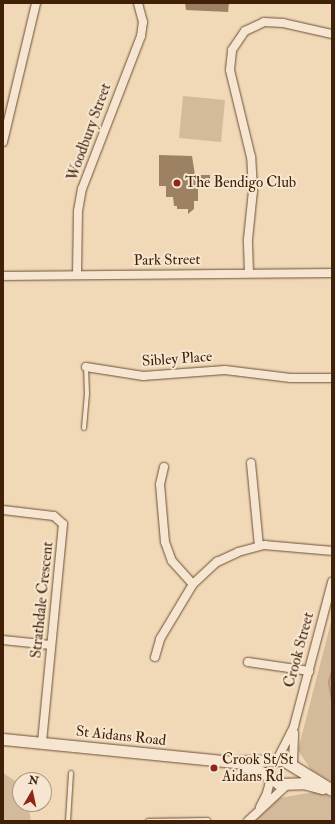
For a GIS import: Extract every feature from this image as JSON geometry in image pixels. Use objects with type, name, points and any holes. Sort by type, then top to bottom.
[{"type":"street","points":[[3,142],[36,3]]},
{"type":"street","name":"Woodbury Street","points":[[77,275],[78,211],[82,189],[141,36],[143,22],[138,3]]},
{"type":"street","points":[[248,273],[248,238],[253,191],[252,157],[230,70],[232,50],[245,31],[264,22],[283,23],[332,34]]},
{"type":"street","name":"Park Street","points":[[3,276],[332,273]]},
{"type":"street","name":"Sibley Place","points":[[86,368],[143,376],[225,370],[296,378],[332,378]]},
{"type":"street","points":[[251,463],[259,546]]},
{"type":"street","points":[[164,467],[160,484],[165,542],[172,561],[193,584]]},
{"type":"street","name":"Strathdale Crescent","points":[[3,510],[54,516],[62,521],[42,742]]},
{"type":"street","points":[[155,657],[160,639],[193,584],[208,569],[226,557],[259,546],[283,545],[332,551]]},
{"type":"street","name":"Crook Street","points":[[276,760],[294,726],[332,582]]},
{"type":"street","points":[[3,640],[52,644]]},
{"type":"street","points":[[248,662],[309,671]]},
{"type":"street","name":"Crook Street","points":[[293,765],[294,726]]},
{"type":"street","name":"St Aidans Road","points":[[3,739],[235,762],[276,760]]},
{"type":"street","points":[[258,811],[267,793],[271,767],[276,760],[293,765],[332,791]]},
{"type":"street","name":"St Aidans Road","points":[[235,762],[270,777]]},
{"type":"street","points":[[248,821],[289,784],[294,776],[293,765]]},
{"type":"street","points":[[270,777],[279,784],[309,784],[332,791]]},
{"type":"lane","name":"Sibley Place","points":[[84,428],[87,394],[86,368]]},
{"type":"lane","points":[[68,821],[71,772]]},
{"type":"lane","points":[[148,821],[208,820]]},
{"type":"shaded area","points":[[183,96],[225,100],[221,142],[179,138]]},
{"type":"shaded area","points":[[332,618],[332,782],[311,770],[298,750]]},
{"type":"shaded area","points":[[3,773],[12,779],[12,812],[29,812],[31,821],[3,821]]},
{"type":"shaded area","points":[[320,791],[332,798],[332,821],[255,821],[279,798]]},
{"type":"building","points":[[185,3],[229,3],[228,12],[186,10]]},
{"type":"building","name":"The Bendigo Club","points":[[159,155],[192,156],[195,175],[210,175],[210,180],[198,180],[198,201],[194,201],[194,209],[188,214],[188,209],[177,209],[177,206],[174,206],[173,197],[166,197],[166,186],[159,186]]},
{"type":"waterway","points":[[332,671],[329,682],[332,702]]},
{"type":"place","name":"The Bendigo Club","points":[[177,183]]},
{"type":"place","name":"Crook St/St Aidans Rd","points":[[214,768]]}]
